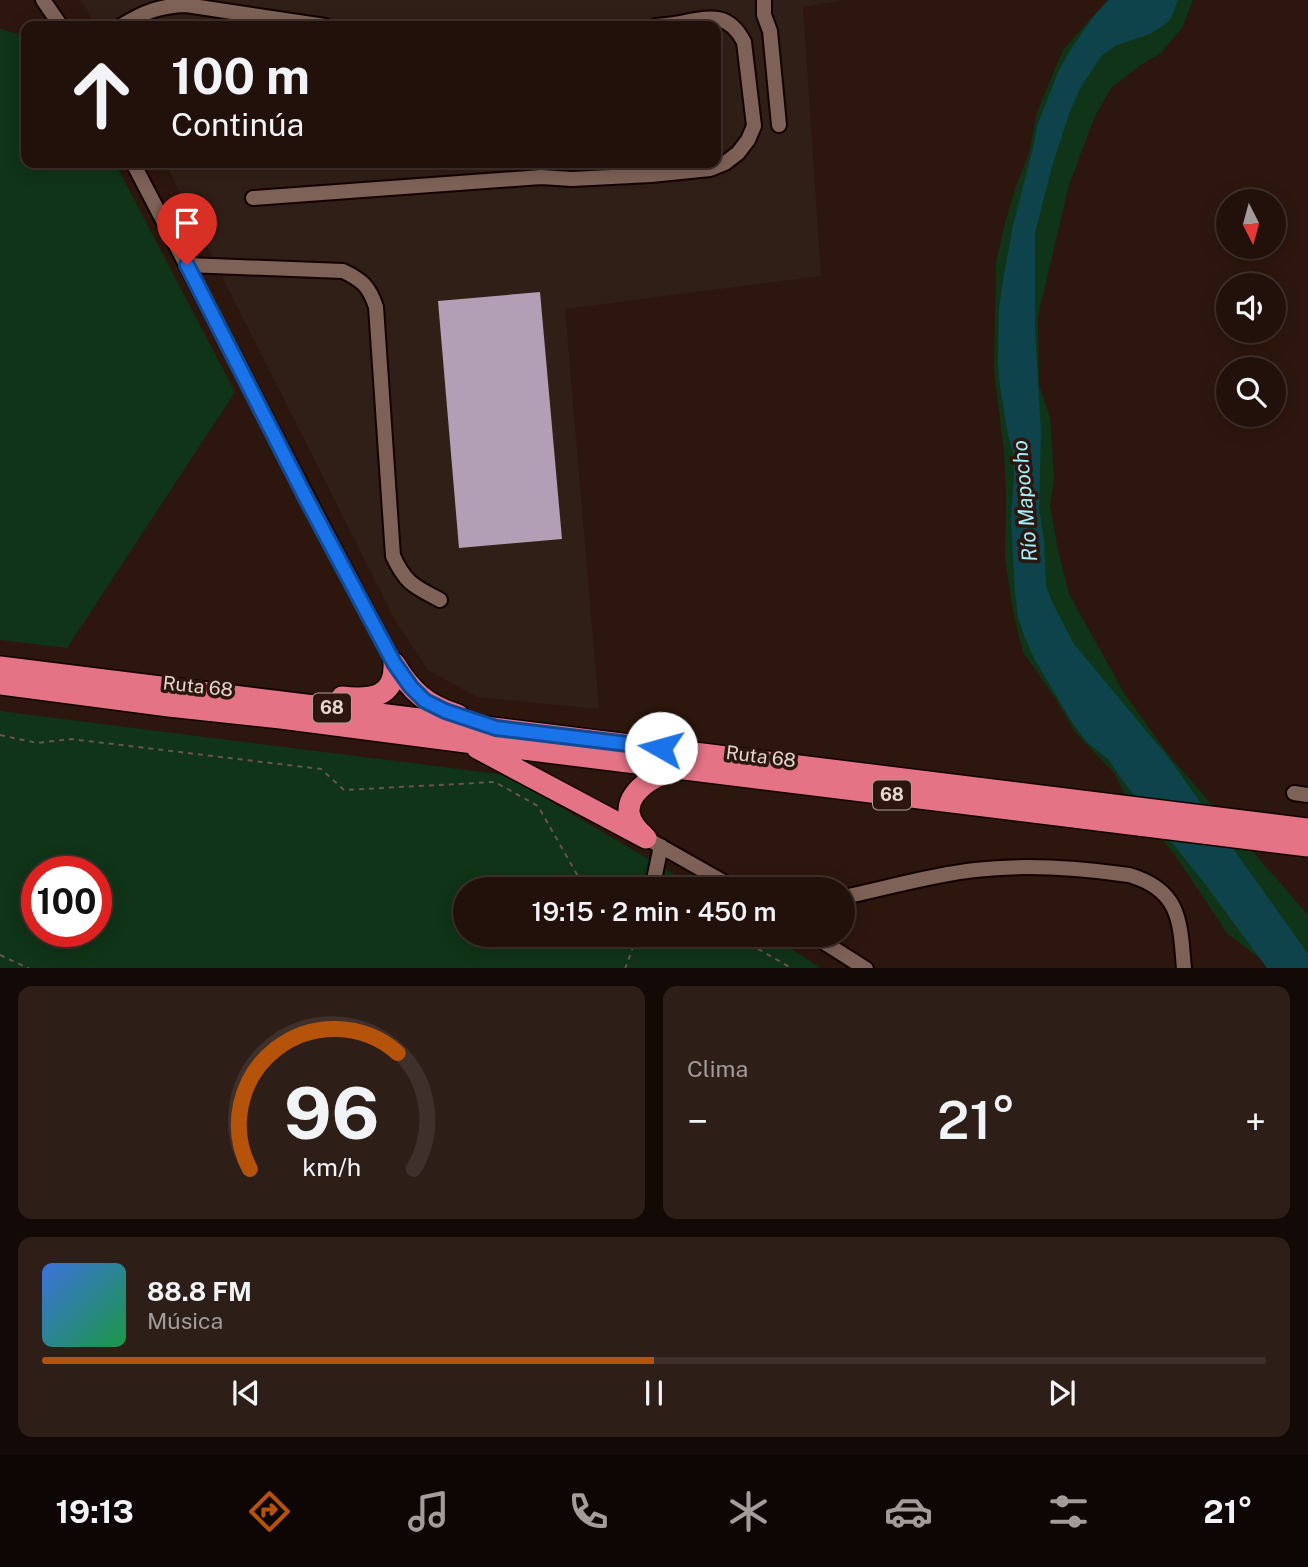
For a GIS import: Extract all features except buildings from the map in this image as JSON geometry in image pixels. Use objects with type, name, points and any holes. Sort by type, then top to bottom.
[{"type":"highway","points":[[0,698],[132,711],[208,683],[226,683],[359,699],[380,694],[388,688],[394,663]]},
{"type":"highway","points":[[394,663],[425,701],[445,711],[496,728]]},
{"type":"highway","name":"Ruta 68","points":[[0,667],[255,715],[466,743],[1147,826],[1246,830],[1308,829]]},
{"type":"highway","name":"Ruta 68","points":[[0,684],[496,728],[1135,807],[1308,846]]},
{"type":"highway","points":[[466,743],[653,842]]},
{"type":"highway","points":[[653,842],[636,828],[630,810],[633,797],[640,786],[678,768]]},
{"type":"street","points":[[43,0],[58,21]]},
{"type":"street","points":[[56,0],[60,21]]},
{"type":"street","points":[[764,0],[764,15],[770,31],[779,125]]},
{"type":"street","points":[[130,21],[145,12],[166,6],[186,5],[292,21]]},
{"type":"street","points":[[694,21],[716,18],[729,22],[744,41],[754,126],[738,153],[721,165]]},
{"type":"street","points":[[136,168],[394,663]]},
{"type":"street","points":[[253,198],[541,177],[572,179],[651,175],[712,168]]},
{"type":"street","points":[[187,265],[343,271],[359,279],[371,292],[376,307],[393,556],[399,570],[411,584],[440,600]]},
{"type":"street","points":[[652,877],[653,842],[715,877]]},
{"type":"street","points":[[855,895],[992,868],[1051,868],[1139,877],[1155,886],[1173,905],[1179,923],[1184,968]]},
{"type":"street","points":[[832,947],[866,968]]},
{"type":"path","points":[[0,736],[37,743],[71,739],[321,769],[344,790],[495,782],[538,806],[578,877]]},
{"type":"path","points":[[625,968],[633,947]]},
{"type":"path","points":[[755,947],[793,968]]},
{"type":"path","points":[[0,955],[30,968]]},
{"type":"shaded area","points":[[81,0],[845,0],[803,7],[821,276],[565,309],[599,709],[477,697],[428,670],[395,620],[168,168],[721,168],[721,21],[92,21]]},
{"type":"green space","points":[[1107,0],[1193,0],[1182,28],[1161,53],[1111,88],[1095,116],[1069,185],[1038,316],[1039,385],[1050,417],[1054,479],[1050,506],[1058,550],[1069,594],[1124,693],[1167,753],[1308,915],[1308,968],[1272,968],[1228,934],[1174,854],[1125,795],[1115,774],[1075,732],[1023,652],[1014,616],[1005,560],[1004,451],[994,372],[996,263],[1016,186],[1029,153],[1037,112],[1063,50]]},
{"type":"green space","points":[[0,29],[21,35],[21,168],[118,168],[235,392],[67,648],[0,640]]},
{"type":"green space","points":[[0,711],[506,775],[679,877],[453,877],[453,947],[789,947],[821,968],[0,968]]},
{"type":"water","name":"Río Mapocho","points":[[1109,0],[1178,0],[1171,18],[1164,25],[1150,34],[1117,45],[1102,55],[1081,87],[1053,163],[1035,233],[1035,331],[1041,433],[1039,509],[1044,539],[1046,586],[1074,644],[1168,757],[1308,954],[1308,968],[1267,968],[1109,760],[1087,742],[1073,724],[1035,660],[1018,618],[1011,519],[1013,453],[998,363],[999,308],[1003,280],[1037,126],[1059,70],[1071,49]]},
{"type":"route","points":[[187,265],[394,663],[418,695],[435,707],[496,728],[661,748]]}]
